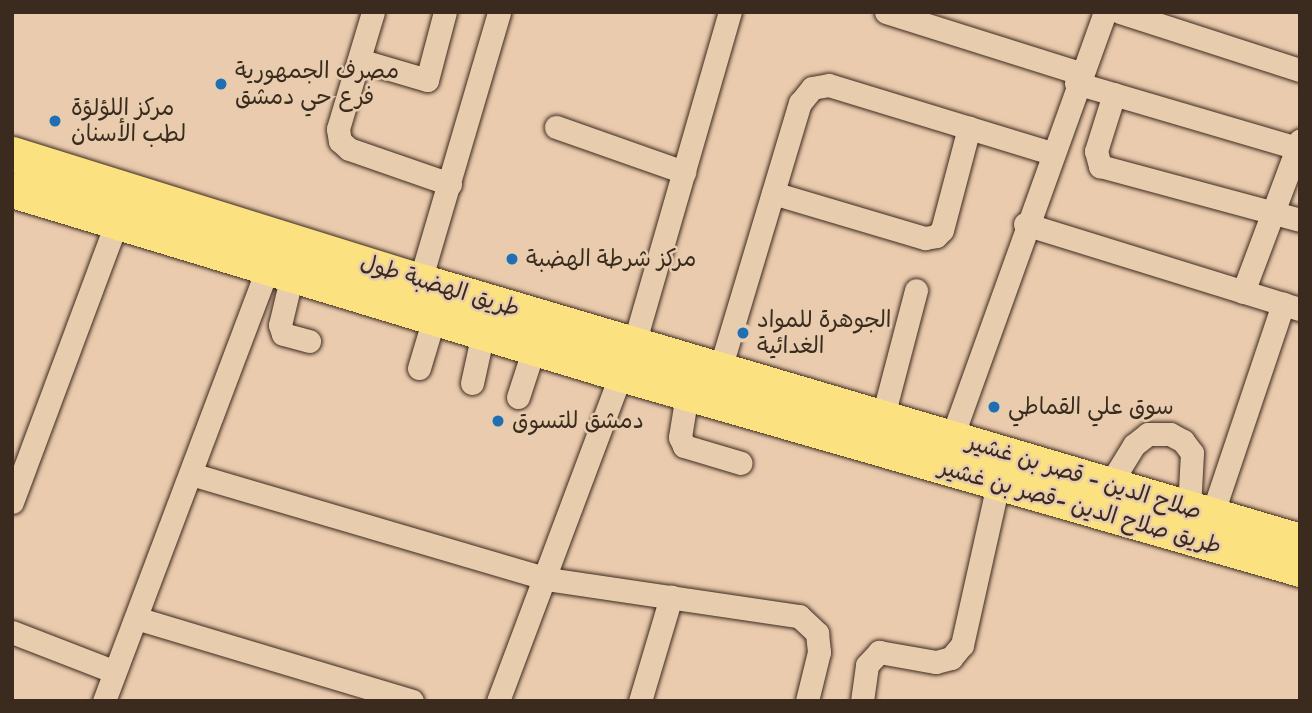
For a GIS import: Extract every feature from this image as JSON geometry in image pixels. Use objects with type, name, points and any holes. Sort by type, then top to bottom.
[{"type":"highway","name":"طريق الهضبة طول","points":[[12,153],[129,187],[420,281],[627,359],[687,394],[871,424]]},
{"type":"highway","name":"طريق الهضبة طول","points":[[12,190],[534,348],[720,369],[871,424]]},
{"type":"highway","name":"صلاح الدين - قصر بن غشير","points":[[871,424],[952,437],[1300,541]]},
{"type":"highway","name":"طريق صلاح الدين -قصر بن غشير","points":[[871,424],[998,484],[1300,569]]},
{"type":"street","points":[[373,12],[338,129],[340,141],[349,149],[450,184]]},
{"type":"street","points":[[359,60],[427,80],[444,12]]},
{"type":"street","points":[[420,281],[499,12]]},
{"type":"street","points":[[886,12],[1078,78],[1114,94],[1299,146],[1243,292]]},
{"type":"street","points":[[952,437],[1025,224],[1105,12]]},
{"type":"street","points":[[1120,12],[1300,70]]},
{"type":"street","points":[[498,701],[547,579],[627,359],[684,172],[725,13]]},
{"type":"street","points":[[720,369],[800,103],[813,88],[830,85],[1051,153]]},
{"type":"street","points":[[1114,94],[1096,152],[1100,166],[1300,220]]},
{"type":"street","points":[[556,127],[684,172]]},
{"type":"street","points":[[773,193],[925,238],[936,236],[942,230],[969,128]]},
{"type":"street","points":[[12,502],[129,187]]},
{"type":"street","points":[[1025,224],[1291,307],[1200,512]]},
{"type":"street","points":[[280,272],[280,325],[283,334],[309,341]]},
{"type":"street","points":[[104,701],[191,474],[280,272]]},
{"type":"street","points":[[871,424],[916,290]]},
{"type":"street","points":[[419,369],[434,318]]},
{"type":"street","points":[[472,383],[483,333]]},
{"type":"street","points":[[518,397],[534,348]]},
{"type":"street","points":[[687,394],[680,437],[684,446],[741,463]]},
{"type":"street","points":[[1110,484],[1134,446],[1148,434],[1170,434],[1183,441],[1192,453],[1200,512]]},
{"type":"street","points":[[191,474],[547,579],[799,617],[817,633],[819,652],[807,701]]},
{"type":"street","points":[[862,701],[867,665],[879,652],[936,662],[951,658],[962,645],[998,484]]},
{"type":"street","points":[[640,701],[671,597]]},
{"type":"street","points":[[136,618],[412,701]]},
{"type":"street","points":[[12,632],[115,672]]},
{"type":"place","name":"مصرف الجمهورية فرع حي دمشق","points":[[221,84]]},
{"type":"place","name":"مركز اللؤلؤة لطب الأسنان","points":[[55,121]]},
{"type":"place","name":"مركز شرطة الهضبة","points":[[512,259]]},
{"type":"place","name":"الجوهرة للمواد الغدائية","points":[[743,333]]},
{"type":"place","name":"سوق علي القماطي","points":[[994,407]]},
{"type":"place","name":"دمشق للتسوق","points":[[498,421]]}]
